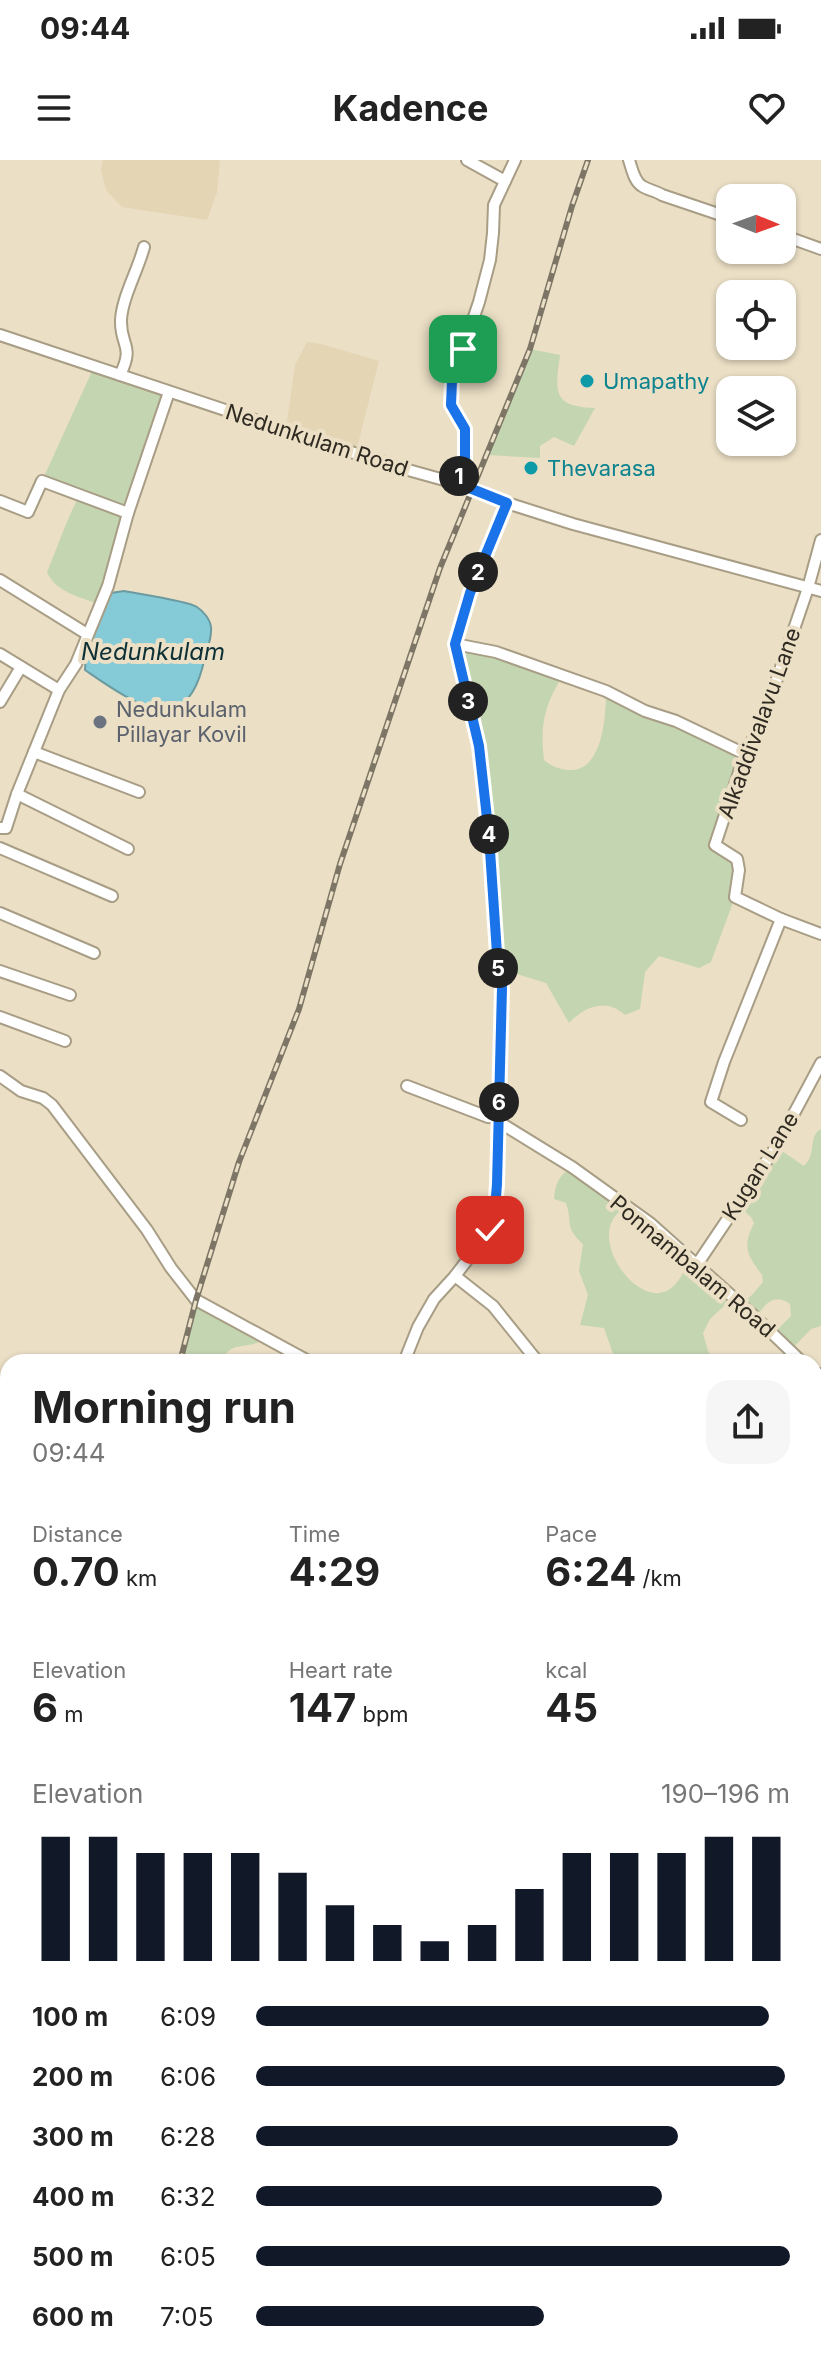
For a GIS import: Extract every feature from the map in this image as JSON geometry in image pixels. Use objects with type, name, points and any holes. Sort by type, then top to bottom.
[{"type":"street","points":[[467,160],[505,181]]},
{"type":"street","points":[[457,483],[465,459],[465,429],[451,405],[452,381],[490,260],[494,205],[515,160]]},
{"type":"street","points":[[629,160],[640,185],[716,213]]},
{"type":"street","points":[[796,240],[821,249]]},
{"type":"street","points":[[120,375],[127,362],[128,347],[121,318],[144,247]]},
{"type":"street","name":"Nedunkulam Road","points":[[0,335],[390,465],[457,483],[573,524],[821,591]]},
{"type":"street","points":[[0,840],[59,690],[76,664],[108,586],[128,513],[169,392]]},
{"type":"street","points":[[0,501],[28,512],[42,481],[128,513]]},
{"type":"street","points":[[407,1354],[434,1299],[490,1230],[495,1209],[502,988],[479,746],[455,644],[470,593],[507,503]]},
{"type":"street","name":"Alkaddivalavu Lane","points":[[821,540],[763,720],[745,754],[715,845],[737,859],[739,870],[735,897],[821,934]]},
{"type":"street","points":[[0,580],[87,634]]},
{"type":"street","points":[[455,644],[496,652],[606,691],[745,754]]},
{"type":"street","points":[[0,654],[59,690]]},
{"type":"street","points":[[0,702],[21,667]]},
{"type":"street","points":[[34,752],[139,792]]},
{"type":"street","points":[[17,794],[128,849]]},
{"type":"street","points":[[0,848],[112,896]]},
{"type":"street","points":[[0,913],[94,953]]},
{"type":"street","points":[[741,1120],[711,1102],[781,919]]},
{"type":"street","points":[[0,971],[70,995]]},
{"type":"street","points":[[0,1017],[65,1041]]},
{"type":"street","name":"Kugan Lane","points":[[696,1266],[776,1147],[821,1063]]},
{"type":"street","points":[[0,1076],[21,1091],[43,1098],[52,1105],[196,1300],[295,1354]]},
{"type":"street","name":"Ponnambalam Road","points":[[407,1086],[499,1120],[572,1167],[650,1223],[794,1354]]},
{"type":"street","points":[[455,1276],[493,1306],[532,1354]]},
{"type":"shaded area","points":[[103,160],[220,160],[217,192],[207,220],[122,207],[106,190],[101,170]]},
{"type":"shaded area","points":[[307,342],[379,361],[356,452],[286,429],[295,365]]},
{"type":"green space","points":[[530,349],[560,355],[557,378],[560,395],[571,404],[595,408],[574,446],[554,437],[540,446],[540,458],[487,455]]},
{"type":"green space","points":[[94,367],[169,392],[99,604],[62,589],[47,572],[79,496],[42,481]]},
{"type":"green space","points":[[455,644],[563,675],[551,696],[543,725],[544,760],[555,767],[568,770],[580,768],[589,762],[600,741],[606,691],[745,754],[716,844],[737,859],[735,897],[711,962],[699,968],[659,956],[645,972],[640,1009],[625,1015],[610,1006],[596,1006],[581,1012],[569,1023],[546,983],[498,968],[479,746]]},
{"type":"green space","points":[[821,1129],[821,1326],[811,1329],[791,1350],[773,1334],[791,1316],[790,1304],[779,1299],[771,1301],[756,1317],[740,1304],[763,1282],[747,1245],[754,1223],[737,1205],[776,1147],[804,1166],[811,1155],[814,1136]]},
{"type":"green space","points":[[572,1167],[627,1207],[612,1220],[609,1239],[615,1259],[627,1277],[643,1290],[660,1293],[676,1284],[688,1258],[733,1298],[710,1319],[703,1333],[710,1354],[613,1354],[604,1328],[580,1325],[588,1295],[579,1271],[583,1244],[571,1229],[566,1203],[554,1199],[558,1180]]},
{"type":"green space","points":[[196,1300],[260,1335],[257,1343],[236,1347],[226,1354],[182,1354]]},
{"type":"water","name":"Nedunkulam","points":[[124,591],[192,605],[202,611],[209,621],[210,638],[200,675],[192,692],[180,705],[153,708],[122,694],[85,670],[86,654],[111,593]]},
{"type":"railway","points":[[182,1354],[239,1162],[299,1009],[340,864],[440,568],[530,349],[588,160]]},
{"type":"place","name":"Umapathy","points":[[587,381]]},
{"type":"place","name":"Thevarasa","points":[[531,468]]},
{"type":"place","name":"Nedunkulam Pillayar Kovil","points":[[100,722]]},
{"type":"route","points":[[463,349],[452,381],[451,405],[465,429],[465,459],[457,483],[507,503],[470,593],[455,644],[479,746],[502,988],[497,1184],[490,1230]]}]
